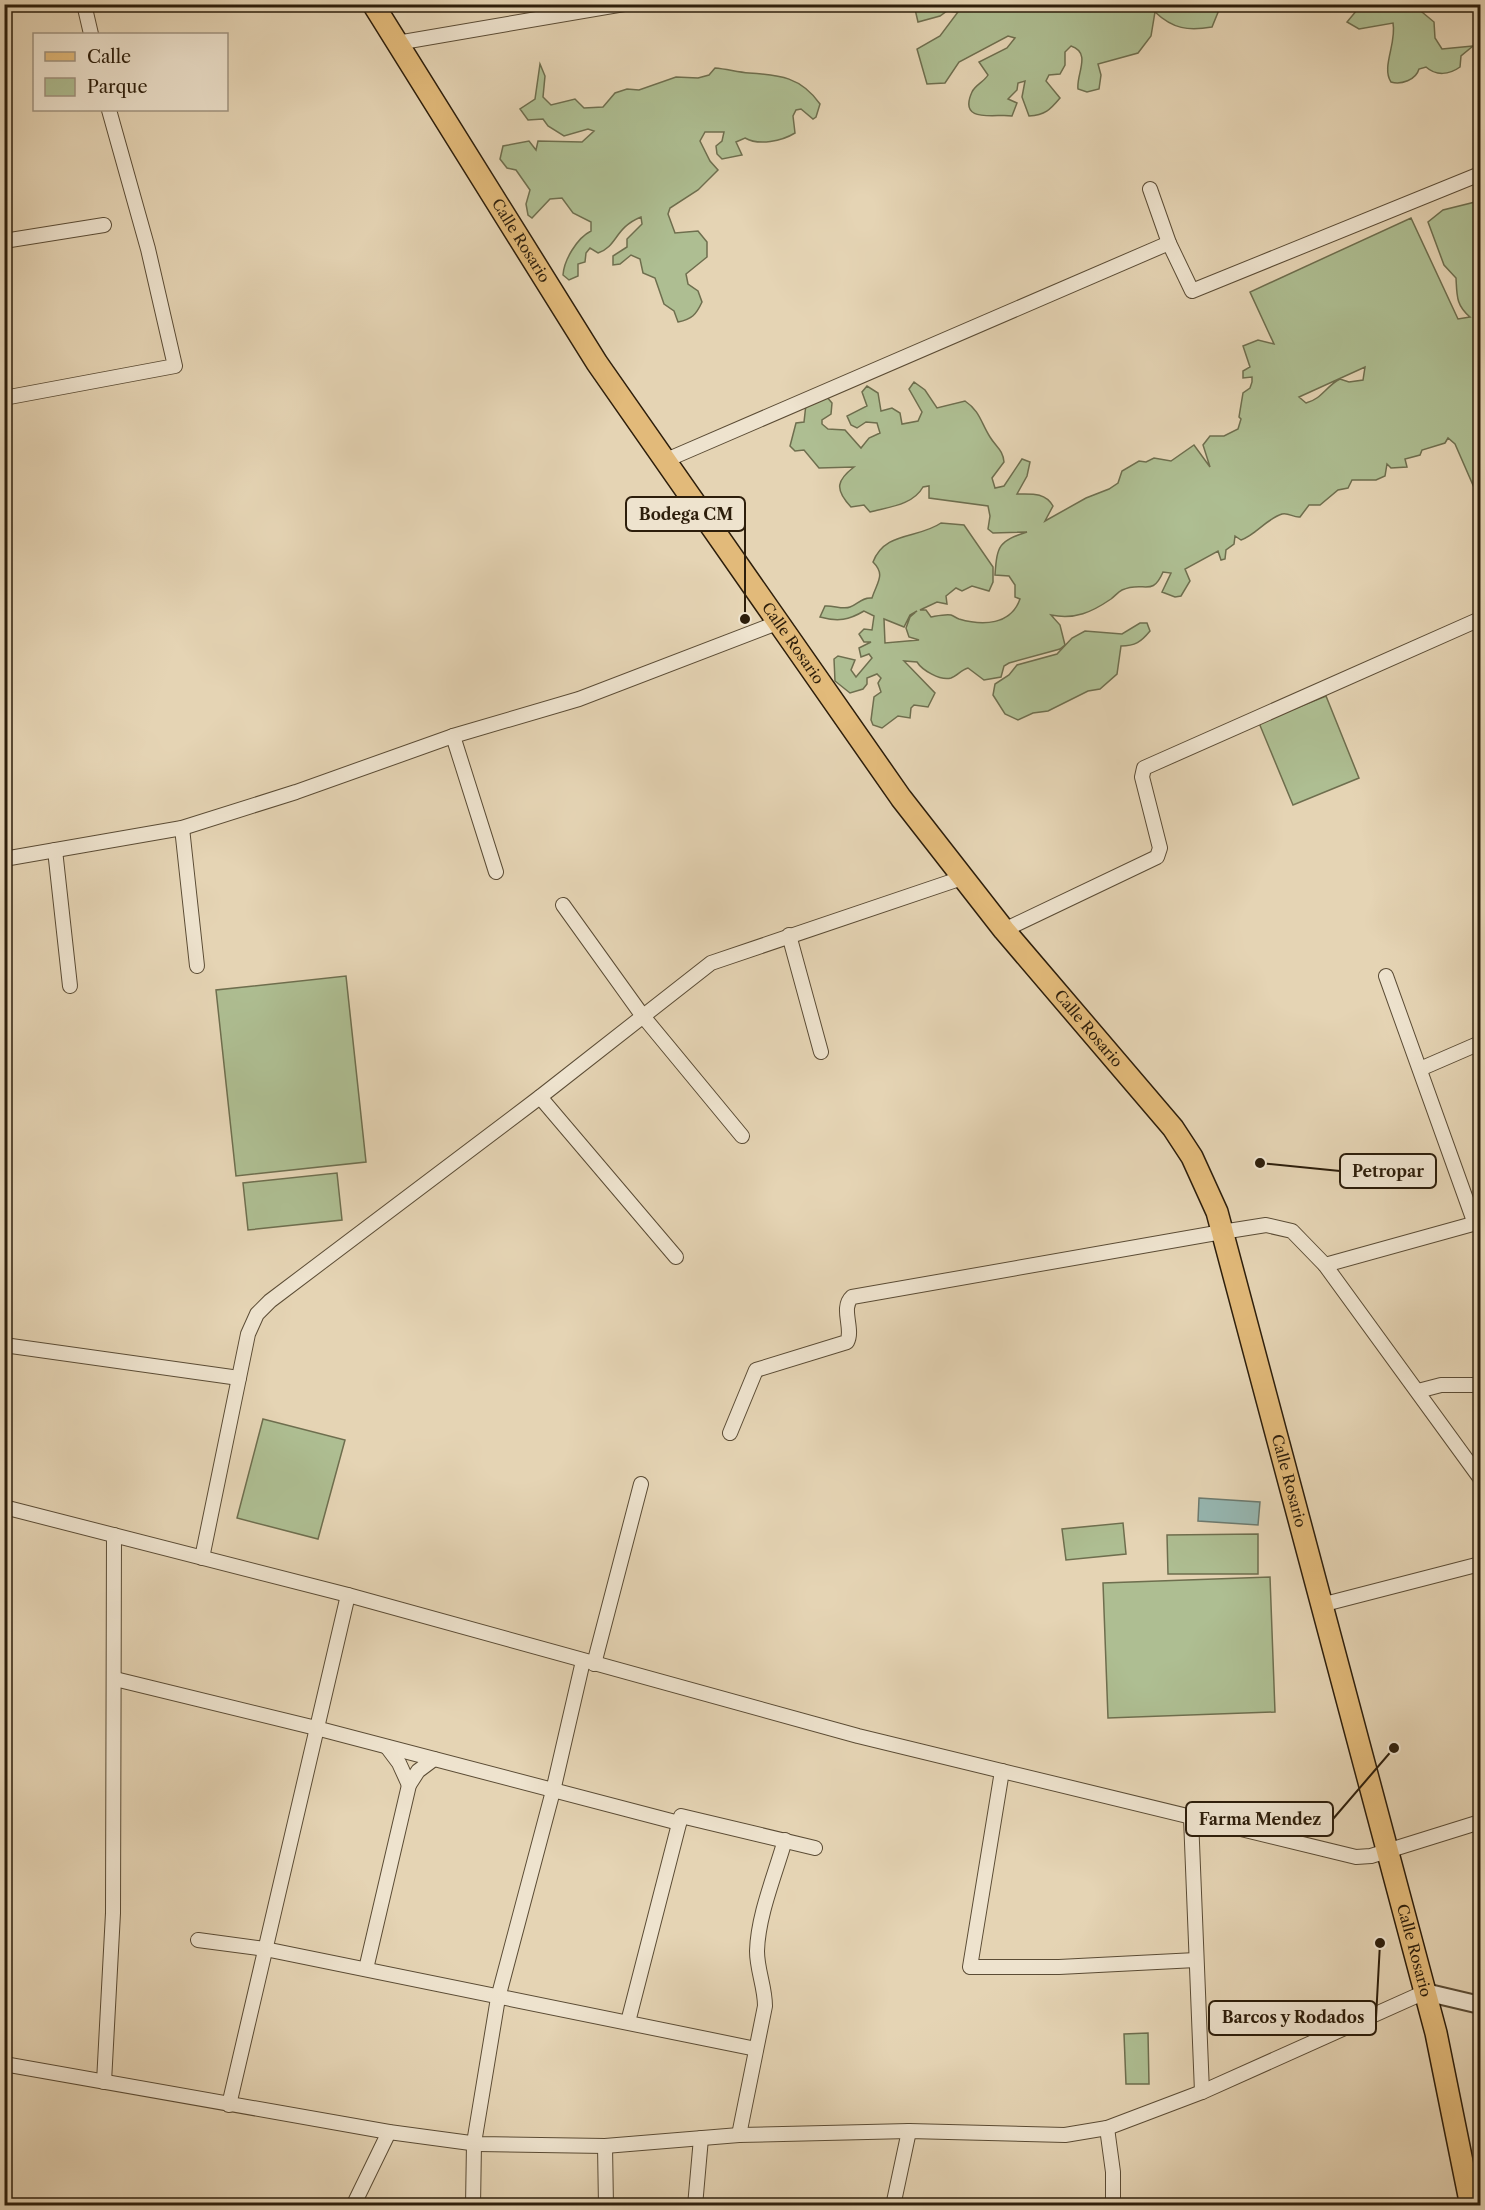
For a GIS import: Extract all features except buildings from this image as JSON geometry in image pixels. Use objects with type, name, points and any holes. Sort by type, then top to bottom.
[{"type":"main road","name":"Calle Rosario","points":[[374,4],[591,353],[664,461],[901,798],[1004,930],[1173,1128],[1192,1156],[1217,1212],[1425,1992],[1471,2205]]},
{"type":"street","points":[[84,4],[91,33]]},
{"type":"street","points":[[397,43],[624,4]]},
{"type":"street","points":[[4,398],[175,366],[148,249],[109,111]]},
{"type":"street","points":[[1150,189],[1169,243],[1192,291],[1480,174]]},
{"type":"street","points":[[4,241],[104,225]]},
{"type":"street","points":[[664,461],[1169,243]]},
{"type":"street","points":[[1004,930],[1157,857],[1161,848],[1142,777],[1144,768],[1480,619]]},
{"type":"street","points":[[4,859],[182,828],[296,792],[453,736],[631,681],[777,623]]},
{"type":"street","points":[[453,736],[496,872]]},
{"type":"street","points":[[182,828],[196,966]]},
{"type":"street","points":[[55,850],[70,986]]},
{"type":"street","points":[[202,1558],[252,1321],[270,1301],[540,1097],[711,963],[962,878]]},
{"type":"street","points":[[563,905],[642,1015],[742,1136]]},
{"type":"street","points":[[789,935],[821,1052]]},
{"type":"street","points":[[1325,1265],[1478,1223],[1386,976]]},
{"type":"street","points":[[1420,1069],[1480,1043]]},
{"type":"street","points":[[540,1097],[676,1257]]},
{"type":"street","points":[[730,1433],[756,1370],[847,1342],[850,1337],[847,1306],[852,1297],[1222,1232],[1279,1226],[1292,1231],[1325,1265],[1480,1478]]},
{"type":"street","points":[[4,1345],[239,1378]]},
{"type":"street","points":[[1418,1391],[1441,1385],[1480,1385]]},
{"type":"street","points":[[473,2205],[474,2143],[498,1998],[588,1663],[641,1484]]},
{"type":"street","points":[[4,1507],[348,1595],[795,1720],[1356,1857],[1371,1856],[1480,1822]]},
{"type":"street","points":[[104,2082],[113,1913],[114,1535]]},
{"type":"street","points":[[1321,1605],[1480,1564]]},
{"type":"street","points":[[229,2105],[348,1595]]},
{"type":"street","points":[[115,1679],[316,1728],[679,1823]]},
{"type":"street","points":[[387,1747],[399,1763],[409,1785]]},
{"type":"street","points":[[366,1969],[409,1785],[418,1771],[434,1759]]},
{"type":"street","points":[[1002,1771],[970,1967],[1059,1967],[1196,1960]]},
{"type":"street","points":[[628,2022],[682,1816],[814,1848]]},
{"type":"street","points":[[1191,1818],[1202,2092]]},
{"type":"street","points":[[739,2135],[765,2007],[765,1992],[758,1961],[758,1938],[785,1840]]},
{"type":"street","points":[[198,1940],[265,1948],[498,1998],[756,2049]]},
{"type":"street","points":[[4,2064],[389,2132],[474,2143],[605,2146],[739,2135],[909,2131],[1039,2136],[1107,2128],[1202,2092],[1425,1992],[1480,2005]]},
{"type":"street","points":[[1107,2128],[1113,2172],[1113,2205]]},
{"type":"street","points":[[893,2205],[909,2131]]},
{"type":"street","points":[[353,2205],[389,2132]]},
{"type":"street","points":[[694,2205],[701,2138]]},
{"type":"street","points":[[605,2146],[606,2205]]},
{"type":"green space","points":[[914,4],[1221,5],[1212,27],[1203,28],[1175,25],[1155,12],[1151,36],[1138,53],[1098,64],[1101,75],[1099,89],[1087,92],[1078,89],[1082,59],[1077,49],[1071,46],[1065,52],[1065,65],[1060,74],[1049,75],[1046,81],[1060,98],[1047,111],[1029,116],[1022,97],[1025,81],[1018,83],[1017,90],[1008,99],[1017,103],[1012,116],[974,113],[970,109],[969,102],[973,90],[988,75],[979,62],[1007,48],[1015,38],[1008,36],[959,62],[945,83],[927,84],[917,49],[940,36],[958,12],[947,11],[940,16],[918,22]]},
{"type":"green space","points":[[1362,4],[1466,5],[1427,8],[1422,12],[1434,22],[1435,38],[1442,49],[1473,46],[1461,56],[1460,67],[1451,72],[1438,73],[1426,67],[1419,69],[1408,81],[1391,82],[1388,76],[1388,62],[1393,39],[1393,23],[1359,29],[1347,22]]},
{"type":"green space","points":[[540,64],[545,76],[543,97],[551,105],[575,99],[584,108],[603,107],[615,93],[627,89],[639,90],[676,77],[698,78],[709,75],[715,68],[789,79],[805,88],[820,104],[816,117],[813,119],[801,109],[796,110],[793,116],[795,133],[790,136],[770,142],[757,142],[745,138],[736,142],[742,155],[722,159],[717,154],[716,146],[722,141],[724,132],[705,132],[700,141],[710,161],[718,170],[698,190],[670,208],[668,214],[675,233],[698,231],[707,242],[707,257],[686,274],[688,284],[698,291],[702,302],[690,318],[678,322],[674,311],[664,304],[655,278],[643,273],[640,259],[631,255],[620,264],[613,265],[613,256],[627,247],[627,239],[642,224],[641,217],[626,226],[604,250],[598,253],[590,248],[586,253],[585,262],[578,264],[578,276],[569,280],[563,275],[572,250],[591,231],[591,222],[573,213],[562,198],[550,199],[532,218],[528,215],[526,204],[530,190],[516,170],[507,168],[500,159],[503,146],[529,141],[536,150],[538,141],[582,142],[594,131],[588,129],[564,136],[548,126],[543,119],[528,120],[520,109],[535,99]]},
{"type":"green space","points":[[1480,198],[1480,495],[1476,492],[1455,444],[1448,438],[1445,443],[1422,450],[1420,455],[1405,459],[1407,467],[1391,468],[1387,464],[1385,476],[1376,480],[1352,480],[1348,488],[1338,490],[1320,505],[1309,505],[1300,517],[1282,514],[1271,519],[1246,538],[1241,540],[1235,536],[1234,544],[1226,550],[1225,559],[1221,560],[1218,551],[1185,569],[1190,581],[1181,596],[1175,597],[1162,592],[1171,573],[1163,572],[1155,584],[1122,590],[1090,611],[1076,616],[1051,615],[1060,625],[1065,645],[1060,649],[1009,663],[1004,666],[1001,677],[984,680],[968,668],[947,679],[927,671],[917,662],[904,661],[935,693],[928,707],[914,705],[911,708],[910,718],[898,716],[882,728],[873,725],[871,720],[874,697],[881,692],[878,683],[881,678],[877,674],[867,678],[867,684],[863,689],[850,693],[835,681],[834,659],[838,656],[855,660],[851,670],[856,677],[872,658],[869,654],[861,657],[859,648],[871,642],[864,642],[859,634],[864,629],[872,630],[874,616],[864,611],[843,619],[820,617],[825,606],[847,608],[872,598],[880,575],[873,562],[885,545],[941,523],[964,525],[993,567],[993,582],[989,591],[972,586],[962,591],[956,588],[946,596],[947,604],[937,602],[920,610],[926,610],[931,617],[952,615],[959,619],[986,623],[1003,619],[1016,608],[1020,599],[1015,597],[1015,585],[1009,576],[995,575],[997,557],[1005,542],[1027,532],[993,533],[988,529],[990,516],[988,506],[929,498],[929,486],[923,487],[907,502],[892,507],[870,512],[864,505],[851,507],[842,495],[840,485],[844,476],[854,467],[819,468],[804,450],[795,451],[790,446],[796,423],[804,422],[806,404],[826,396],[832,403],[831,414],[822,420],[822,424],[828,429],[845,430],[861,448],[869,438],[880,433],[877,423],[866,422],[857,428],[851,425],[847,416],[867,406],[862,392],[867,386],[878,393],[881,411],[892,408],[900,413],[902,424],[918,421],[922,412],[909,389],[914,382],[925,390],[937,408],[965,401],[977,413],[1002,454],[1004,462],[992,478],[995,488],[1004,486],[1022,459],[1030,462],[1027,476],[1017,494],[1042,496],[1050,501],[1053,506],[1045,521],[1086,498],[1109,489],[1118,483],[1122,471],[1139,461],[1146,462],[1154,458],[1171,461],[1194,445],[1210,467],[1203,445],[1210,436],[1224,436],[1238,429],[1243,393],[1250,388],[1252,382],[1252,377],[1243,378],[1243,371],[1250,367],[1243,346],[1258,340],[1274,344],[1250,292],[1411,218],[1458,319],[1470,317],[1460,304],[1456,278],[1444,265],[1428,222],[1443,210],[1475,202]],"holes":[[[1365,367],[1363,380],[1349,382],[1340,379],[1316,399],[1306,403],[1299,397]],[[917,611],[910,617],[906,628],[909,637],[919,640],[885,643],[884,619],[904,627],[910,615]]]},
{"type":"green space","points":[[1140,623],[1147,623],[1150,631],[1137,643],[1121,646],[1117,674],[1100,689],[1088,691],[1048,711],[1033,713],[1018,720],[1005,714],[993,695],[995,684],[1009,675],[1017,665],[1057,654],[1072,638],[1085,631],[1122,634]]},
{"type":"green space","points":[[1326,696],[1359,778],[1293,805],[1259,723]]},
{"type":"green space","points":[[346,976],[366,1162],[236,1176],[216,990]]},
{"type":"green space","points":[[337,1173],[342,1220],[248,1230],[243,1183]]},
{"type":"green space","points":[[263,1419],[345,1440],[318,1539],[237,1518]]},
{"type":"green space","points":[[1123,1523],[1126,1554],[1066,1560],[1062,1529]]},
{"type":"green space","points":[[1258,1534],[1258,1574],[1168,1574],[1167,1535]]},
{"type":"green space","points":[[1270,1577],[1275,1712],[1108,1718],[1103,1583]]},
{"type":"green space","points":[[1148,2033],[1149,2084],[1126,2084],[1124,2034]]},
{"type":"water","points":[[1199,1498],[1260,1502],[1258,1525],[1198,1521]]},
{"type":"place","name":"Bodega CM","points":[[745,619]]},
{"type":"place","name":"Petropar","points":[[1260,1163]]},
{"type":"place","name":"Farma Mendez","points":[[1394,1748]]},
{"type":"place","name":"Barcos y Rodados","points":[[1380,1943]]}]
